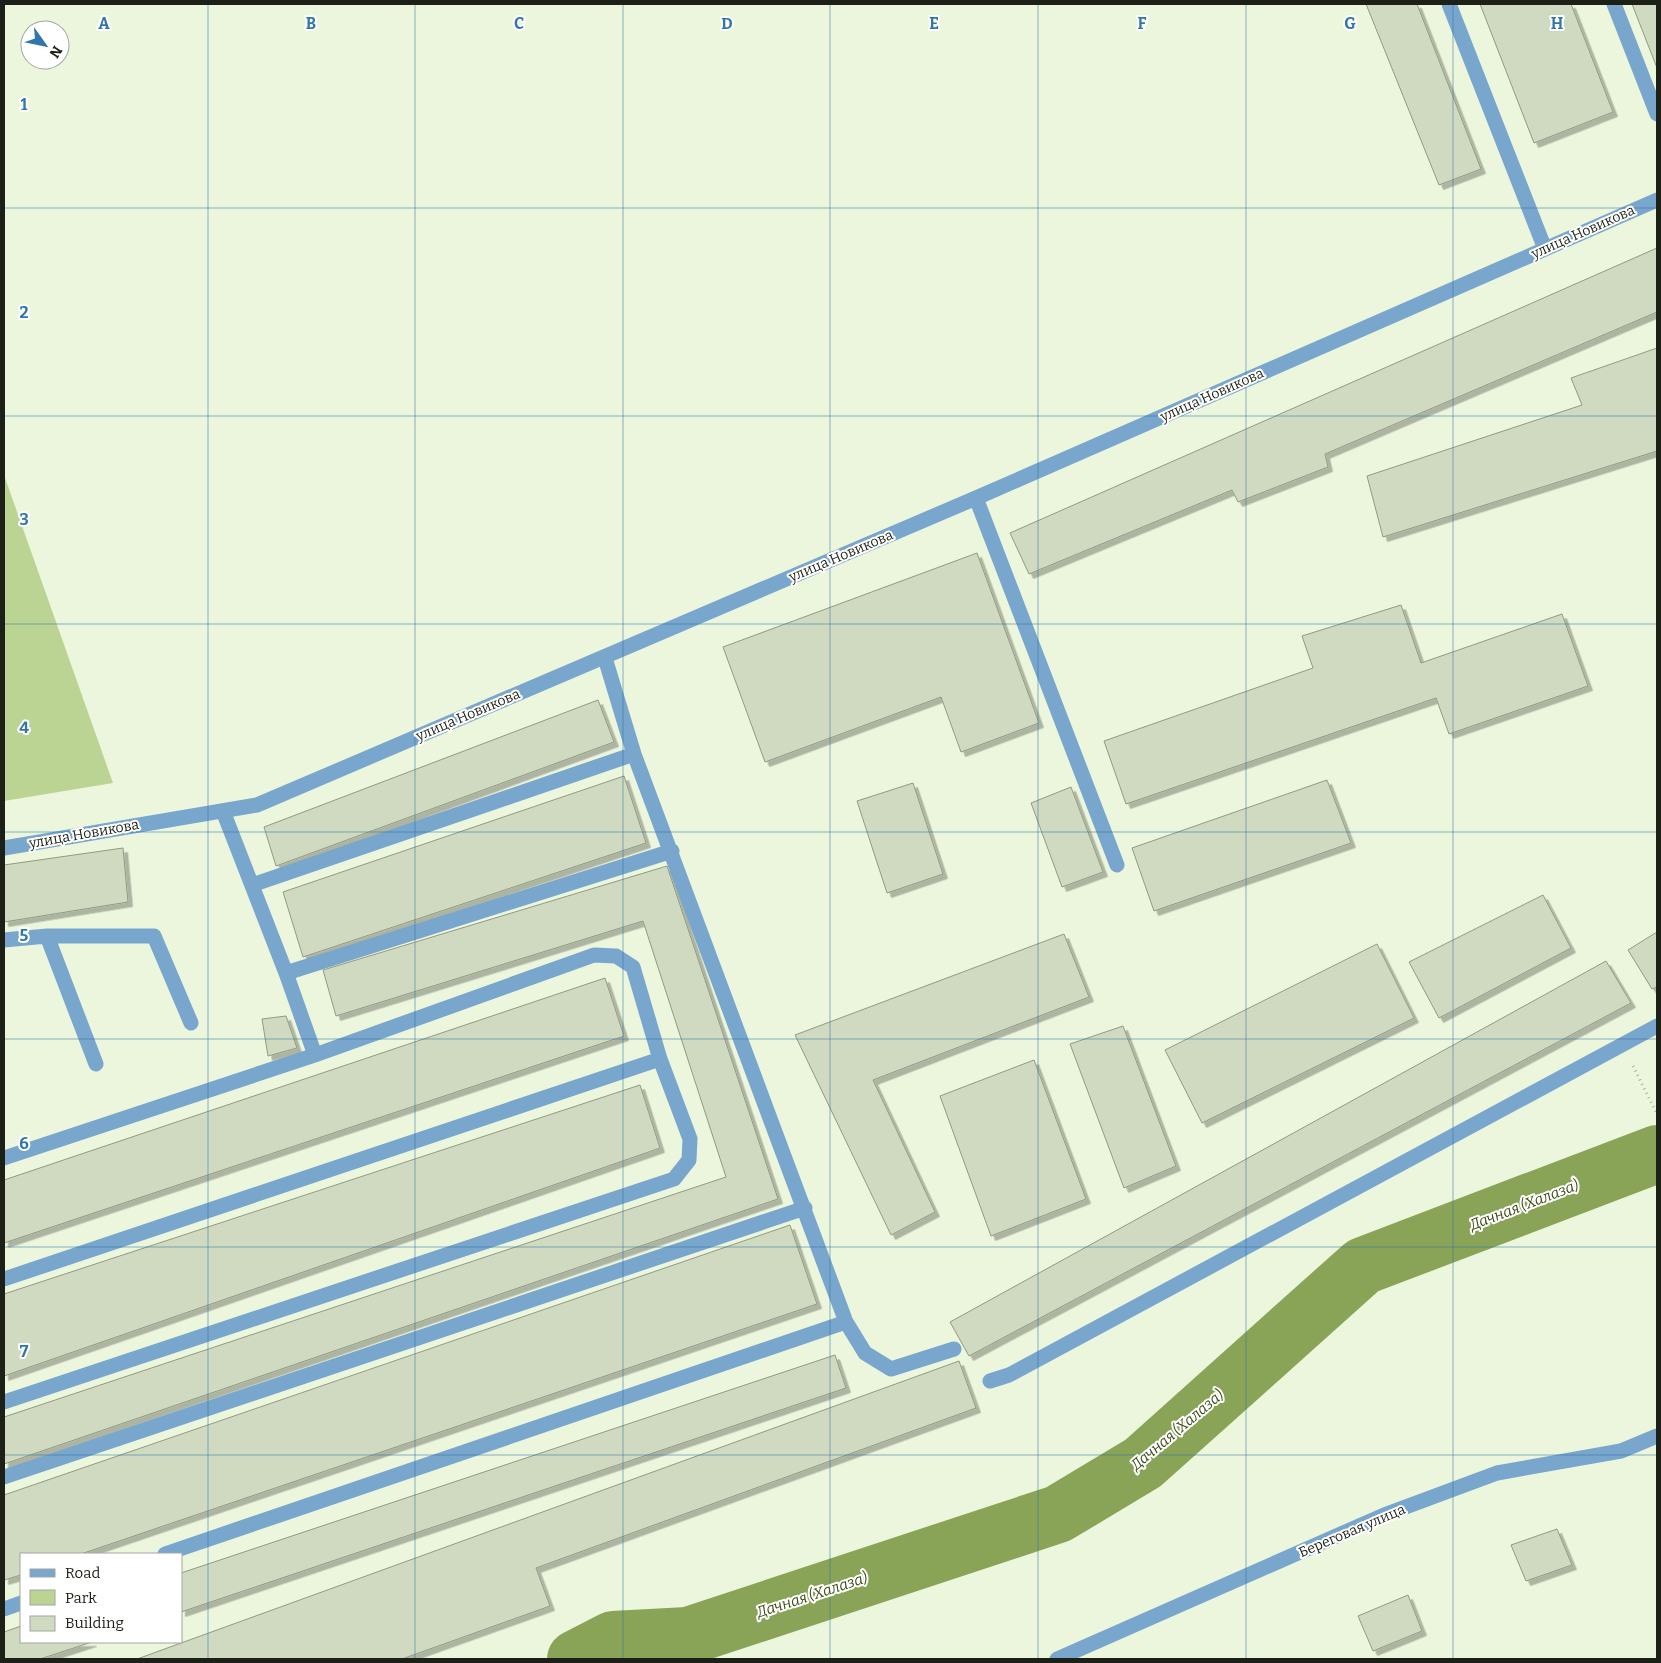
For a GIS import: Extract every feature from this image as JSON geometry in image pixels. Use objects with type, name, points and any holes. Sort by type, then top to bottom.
[{"type":"street","points":[[1449,4],[1545,249]]},
{"type":"street","points":[[1614,4],[1657,114]]},
{"type":"street","name":"улица Новикова","points":[[4,848],[257,805],[976,498],[1657,200]]},
{"type":"street","points":[[976,498],[1117,865]]},
{"type":"street","points":[[605,658],[634,754],[672,851],[846,1322],[865,1353],[891,1369],[954,1349]]},
{"type":"street","points":[[252,885],[634,754]]},
{"type":"street","points":[[223,811],[286,973],[315,1055]]},
{"type":"street","points":[[286,973],[672,851]]},
{"type":"street","points":[[47,936],[96,1064]]},
{"type":"street","points":[[4,940],[47,936],[154,936],[191,1023]]},
{"type":"street","points":[[4,1158],[315,1055],[594,955],[616,956],[633,967],[660,1058],[690,1139],[689,1160],[674,1178],[4,1402]]},
{"type":"street","points":[[990,1381],[1009,1375],[1657,1026]]},
{"type":"street","points":[[4,1279],[660,1058]]},
{"type":"street","points":[[4,1477],[805,1208]]},
{"type":"street","points":[[168,1553],[846,1322]]},
{"type":"street","name":"Береговая улица","points":[[1057,1659],[1384,1515],[1497,1473],[1622,1451],[1657,1436]]},
{"type":"street","points":[[4,1609],[20,1603]]},
{"type":"path","points":[[1622,1046],[1657,1114]]},
{"type":"green space","points":[[4,475],[113,783],[4,801]]},
{"type":"building","points":[[1366,4],[1417,4],[1481,169],[1439,185]]},
{"type":"building","points":[[1480,4],[1571,4],[1613,112],[1534,143]]},
{"type":"building","points":[[1632,4],[1657,4],[1657,68]]},
{"type":"building","points":[[1657,248],[1657,312],[1325,454],[1328,467],[1238,502],[1232,490],[1029,574],[1010,533]]},
{"type":"building","points":[[1657,348],[1657,451],[1383,537],[1367,476],[1582,405],[1571,378]]},
{"type":"building","points":[[977,553],[1039,723],[961,752],[941,697],[765,762],[723,647]]},
{"type":"building","points":[[1401,605],[1421,663],[1562,614],[1588,686],[1449,734],[1436,698],[1126,804],[1104,741],[1313,668],[1302,636]]},
{"type":"building","points":[[598,700],[614,742],[276,866],[264,827]]},
{"type":"building","points":[[624,776],[646,843],[303,957],[283,892]]},
{"type":"building","points":[[1327,780],[1351,843],[1154,911],[1132,848]]},
{"type":"building","points":[[913,783],[943,874],[887,893],[857,801]]},
{"type":"building","points":[[1071,787],[1103,872],[1062,887],[1031,803]]},
{"type":"building","points":[[123,848],[128,902],[4,922],[4,865]]},
{"type":"building","points":[[667,866],[778,1199],[4,1464],[4,1417],[726,1177],[643,921],[336,1016],[323,970]]},
{"type":"building","points":[[1543,895],[1571,948],[1439,1018],[1409,962]]},
{"type":"building","points":[[1657,932],[1657,987],[1652,989],[1628,950]]},
{"type":"building","points":[[1064,934],[1089,997],[873,1080],[935,1212],[891,1235],[795,1035]]},
{"type":"building","points":[[1377,944],[1414,1018],[1202,1123],[1165,1050]]},
{"type":"building","points":[[1606,961],[1631,1003],[969,1356],[950,1322]]},
{"type":"building","points":[[605,978],[624,1036],[4,1243],[4,1180]]},
{"type":"building","points":[[286,1016],[297,1048],[268,1056],[262,1019]]},
{"type":"building","points":[[1123,1026],[1176,1166],[1124,1188],[1070,1044]]},
{"type":"building","points":[[1034,1060],[1086,1199],[991,1236],[940,1096]]},
{"type":"building","points":[[640,1085],[660,1148],[4,1376],[4,1294]]},
{"type":"building","points":[[790,1225],[817,1304],[84,1553],[20,1553],[20,1575],[4,1580],[4,1495]]},
{"type":"building","points":[[835,1355],[846,1388],[182,1612],[182,1573]]},
{"type":"building","points":[[959,1361],[976,1408],[536,1568],[550,1606],[402,1659],[137,1659]]},
{"type":"building","points":[[1557,1529],[1572,1565],[1526,1581],[1511,1545]]},
{"type":"building","points":[[1408,1595],[1422,1631],[1373,1651],[1358,1616]]},
{"type":"building","points":[[20,1626],[20,1643],[89,1643],[40,1659],[4,1659],[4,1632]]},
{"type":"waterway","name":"Дачная (Халаза)","points":[[576,1659],[613,1640],[688,1636],[1058,1514],[1143,1463],[1363,1266],[1657,1154]]}]
